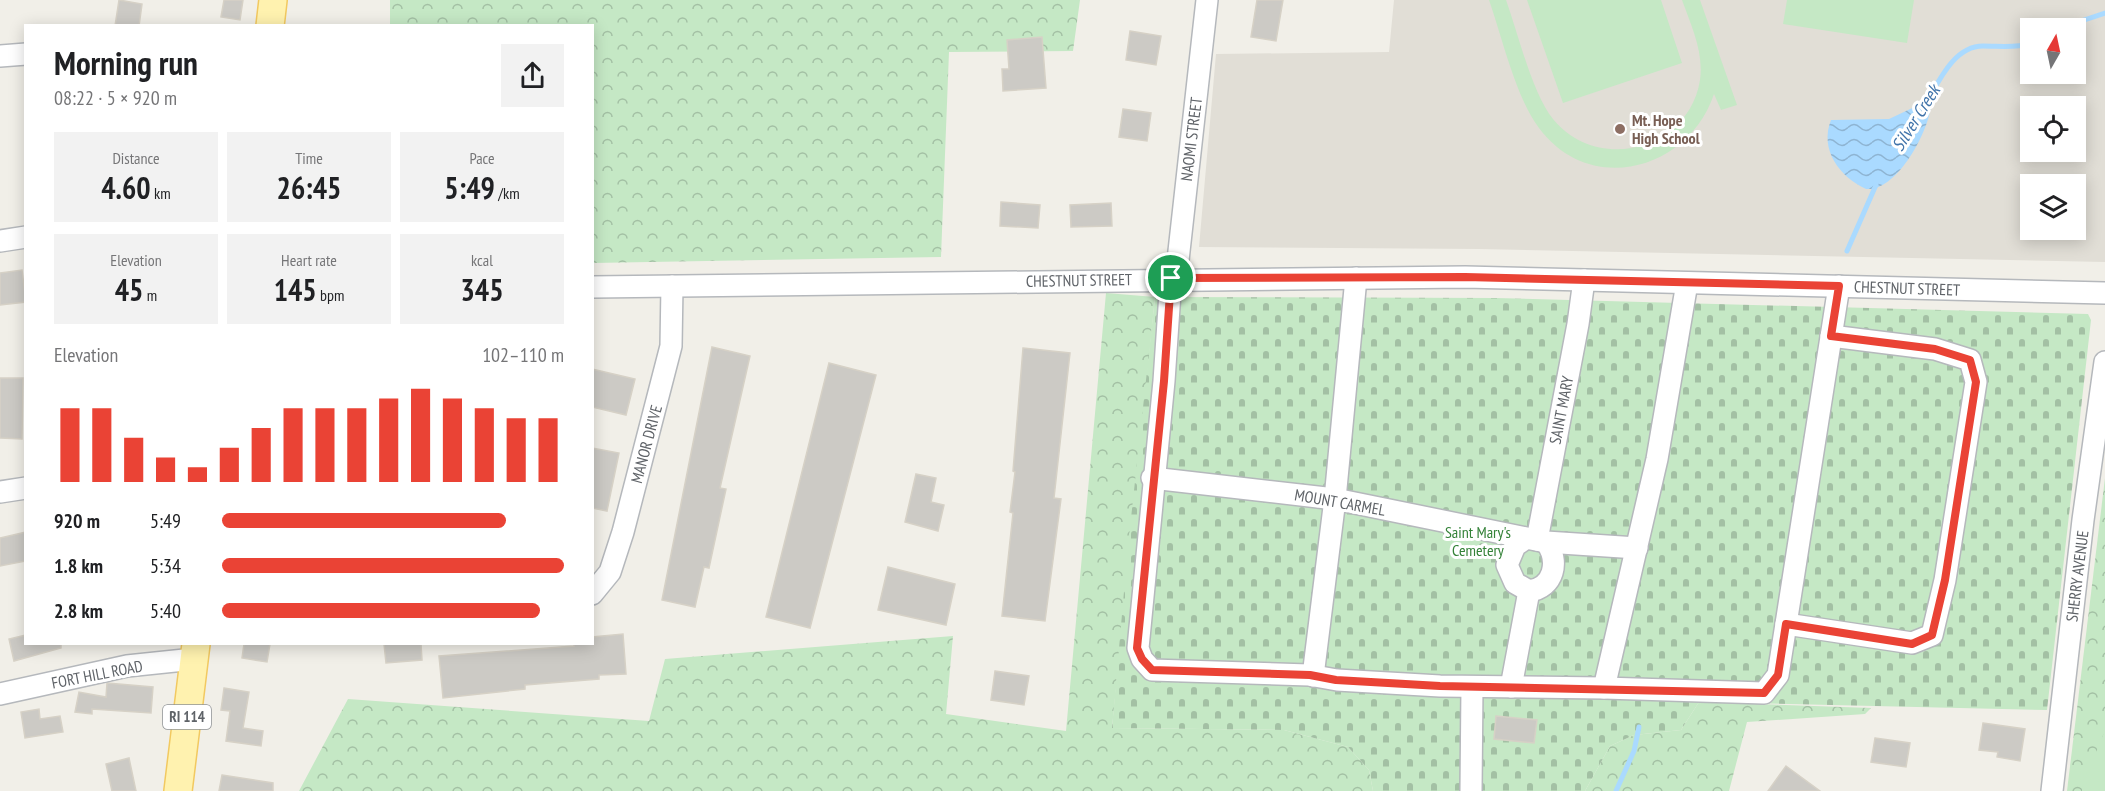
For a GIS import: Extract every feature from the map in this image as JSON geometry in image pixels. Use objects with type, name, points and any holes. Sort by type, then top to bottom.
[{"type":"main road","points":[[270,24],[273,0]]},
{"type":"main road","name":"RI 114","points":[[178,791],[195,651]]},
{"type":"street","name":"NAOMI STREET","points":[[1207,0],[1152,478],[1137,648],[1142,659],[1152,670],[1313,675],[1336,680],[1472,687],[1764,693],[1778,675],[1786,624]]},
{"type":"street","points":[[0,56],[24,54]]},
{"type":"street","points":[[0,241],[24,237]]},
{"type":"street","name":"CHESTNUT STREET","points":[[594,287],[1174,278],[1356,278],[1584,280],[2105,293]]},
{"type":"street","points":[[1313,675],[1335,499],[1356,278]]},
{"type":"street","name":"SAINT MARY","points":[[1536,540],[1578,324],[1584,280]]},
{"type":"street","points":[[1604,688],[1657,459],[1687,283]]},
{"type":"street","name":"MANOR DRIVE","points":[[594,592],[610,572],[620,542],[671,346],[672,286]]},
{"type":"street","points":[[1831,336],[1935,349],[1970,360],[1976,382],[1945,580],[1932,635],[1912,644],[1786,624],[1831,336],[1839,286]]},
{"type":"street","name":"SHERRY AVENUE","points":[[2052,791],[2083,520],[2105,362]]},
{"type":"street","name":"MOUNT CARMEL","points":[[1152,478],[1335,499],[1536,540],[1637,548]]},
{"type":"street","points":[[0,492],[24,488]]},
{"type":"street","points":[[1536,540],[1551,549],[1554,568],[1545,585],[1529,591],[1515,583],[1507,565],[1515,546],[1536,540]]},
{"type":"street","points":[[1511,687],[1529,591]]},
{"type":"street","name":"FORT HILL ROAD","points":[[0,694],[195,651]]},
{"type":"street","points":[[1471,791],[1472,687]]},
{"type":"shaded area","name":"Mt. Hope High School","points":[[1394,0],[2105,0],[2105,262],[1479,249],[1199,247],[1216,54],[1389,52]]},
{"type":"green space","points":[[390,0],[1080,0],[1073,51],[949,52],[941,257],[594,263],[594,24],[390,24]]},
{"type":"green space","points":[[1489,0],[1506,0],[1532,79],[1545,108],[1553,119],[1572,136],[1593,146],[1616,149],[1639,146],[1661,138],[1679,123],[1692,104],[1700,80],[1700,59],[1696,39],[1682,0],[1700,0],[1737,105],[1721,110],[1714,94],[1701,120],[1683,141],[1661,156],[1636,165],[1610,168],[1584,162],[1560,149],[1539,128],[1531,115],[1516,84]]},
{"type":"green space","points":[[1527,0],[1661,0],[1682,63],[1563,103]]},
{"type":"green space","points":[[1787,0],[1914,0],[1907,43],[1783,24]]},
{"type":"green space","points":[[1106,293],[1155,297],[1112,728],[1284,730],[1348,747],[1369,770],[1373,791],[299,791],[348,699],[649,721],[665,659],[953,636],[946,714],[1066,731]]},
{"type":"green space","name":"Saint Mary's Cemetery","points":[[1155,297],[1496,298],[2088,314],[2091,320],[2047,710],[1699,702],[1681,730],[1634,735],[1610,746],[1585,791],[1373,791],[1369,770],[1348,747],[1284,730],[1112,728],[1128,546]]},
{"type":"green space","points":[[2105,478],[2105,791],[2067,791]]},
{"type":"green space","points":[[1699,702],[1871,708],[1865,714],[1747,722],[1729,791],[1585,791],[1610,746],[1634,735],[1681,730]]},
{"type":"green space","points":[[2105,730],[2105,791],[2082,791],[2082,787]]},
{"type":"water","points":[[1925,102],[1931,105],[1918,144],[1900,171],[1889,181],[1878,187],[1866,189],[1840,170],[1830,152],[1828,142],[1831,120],[1889,119]]},
{"type":"building","points":[[119,0],[142,4],[139,24],[115,24]]},
{"type":"building","points":[[224,0],[243,0],[240,20],[221,17]]},
{"type":"building","points":[[1257,0],[1283,0],[1276,41],[1251,37]]},
{"type":"building","points":[[1130,31],[1161,36],[1156,65],[1126,60]]},
{"type":"building","points":[[1042,37],[1046,88],[1003,91],[1002,69],[1009,69],[1007,40]]},
{"type":"building","points":[[1123,109],[1151,113],[1147,141],[1119,137]]},
{"type":"building","points":[[1001,202],[1040,205],[1038,228],[1000,226]]},
{"type":"building","points":[[1111,203],[1112,226],[1071,227],[1070,205]]},
{"type":"building","points":[[22,270],[24,302],[0,305],[0,273]]},
{"type":"building","points":[[712,347],[750,356],[720,488],[726,489],[709,568],[704,567],[695,607],[662,600]]},
{"type":"building","points":[[1023,348],[1070,353],[1054,498],[1061,499],[1045,621],[1002,616],[1013,513],[1010,512],[1015,472],[1013,471]]},
{"type":"building","points":[[829,363],[876,375],[810,628],[766,617]]},
{"type":"building","points":[[594,369],[635,379],[626,415],[594,407]]},
{"type":"building","points":[[0,378],[23,378],[22,439],[0,438]]},
{"type":"building","points":[[594,448],[619,453],[607,511],[594,508]]},
{"type":"building","points":[[916,474],[936,478],[931,502],[944,505],[938,531],[905,522]]},
{"type":"building","points":[[24,532],[24,561],[0,566],[0,538]]},
{"type":"building","points":[[888,567],[955,584],[946,625],[878,610]]},
{"type":"building","points":[[623,634],[626,674],[599,675],[599,679],[525,685],[525,689],[443,698],[439,656],[594,645],[594,637]]},
{"type":"building","points":[[24,635],[24,645],[61,645],[61,648],[14,661],[9,639]]},
{"type":"building","points":[[244,645],[270,645],[267,662],[242,658]]},
{"type":"building","points":[[384,645],[421,645],[422,660],[386,663]]},
{"type":"building","points":[[995,671],[1029,676],[1024,705],[991,700]]},
{"type":"building","points":[[107,683],[153,687],[151,713],[92,709],[92,714],[75,712],[79,692],[106,697]]},
{"type":"building","points":[[224,688],[249,692],[243,728],[263,731],[261,746],[226,741],[230,711],[221,710]]},
{"type":"building","points":[[39,709],[40,719],[60,716],[63,732],[25,738],[21,712]]},
{"type":"building","points":[[1496,716],[1537,720],[1534,743],[1494,739]]},
{"type":"building","points":[[1983,723],[2025,729],[2020,761],[1997,757],[1998,752],[1979,750]]},
{"type":"building","points":[[1875,738],[1910,743],[1906,767],[1871,762]]},
{"type":"building","points":[[129,758],[136,791],[112,791],[106,764]]},
{"type":"building","points":[[1786,766],[1820,791],[1768,791]]},
{"type":"building","points":[[222,775],[273,783],[273,791],[219,791]]},
{"type":"waterway","name":"Silver Creek","points":[[2086,19],[2105,13]]},
{"type":"waterway","name":"Silver Creek","points":[[1923,108],[1947,69],[1963,53],[1983,46],[2020,45]]},
{"type":"waterway","name":"Silver Creek","points":[[1847,251],[1876,185]]},
{"type":"waterway","name":"Silver Creek","points":[[1616,791],[1634,751],[1639,727]]},
{"type":"place","name":"Mt. Hope High School","points":[[1620,129]]},
{"type":"route","points":[[1465,277],[1839,286],[1831,336],[1935,349],[1970,360],[1976,382],[1945,580],[1938,619],[1932,635],[1912,644],[1786,624],[1778,675],[1764,693],[1440,686],[1336,680],[1310,675],[1152,670],[1142,659],[1137,648],[1152,478],[1164,381],[1171,278],[1465,277]]}]
